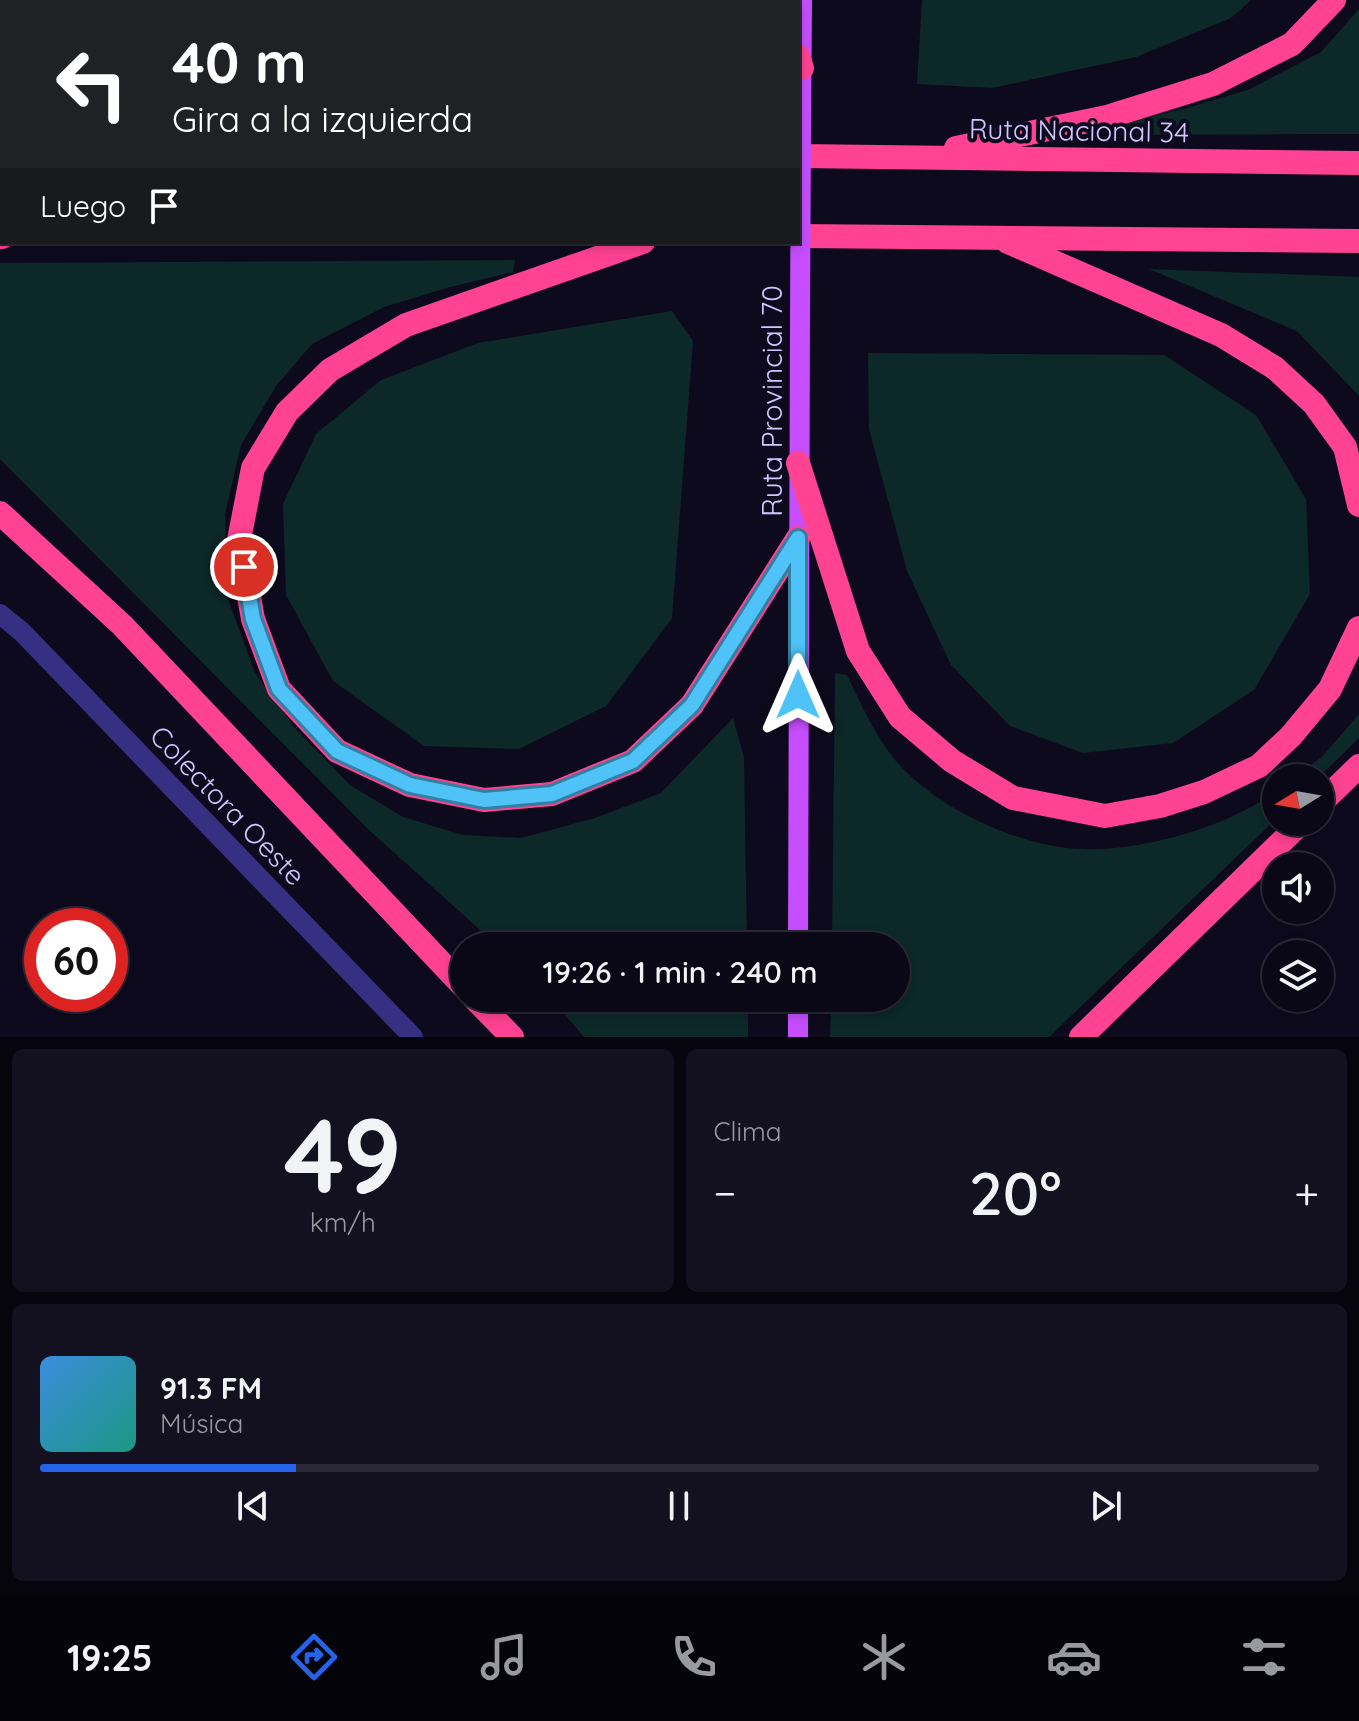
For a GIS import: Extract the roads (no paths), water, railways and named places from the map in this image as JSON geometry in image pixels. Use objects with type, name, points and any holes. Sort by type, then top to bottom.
[{"type":"highway","points":[[907,158],[1107,117],[1213,84],[1292,44],[1334,0]]},
{"type":"highway","name":"Ruta Nacional 34","points":[[800,156],[1359,163]]},
{"type":"highway","points":[[800,236],[1359,241]]},
{"type":"highway","points":[[999,237],[1221,335],[1275,368],[1314,404],[1345,447],[1359,505]]},
{"type":"highway","points":[[637,244],[406,325],[330,370],[287,412],[253,468],[239,540],[253,619],[279,689],[337,751],[410,785],[484,800],[552,794],[633,761],[692,705],[798,538]]},
{"type":"highway","points":[[798,463],[858,651],[883,691],[900,717],[952,761],[1013,798],[1105,816],[1160,806],[1204,792],[1259,766],[1291,736],[1330,689],[1359,628]]},
{"type":"highway","points":[[0,513],[122,625],[450,972]]},
{"type":"highway","points":[[1334,790],[1359,766]]},
{"type":"highway","points":[[1081,1037],[1288,836]]},
{"type":"highway","points":[[488,1012],[512,1037]]},
{"type":"main road","name":"Ruta Provincial 70","points":[[798,932],[802,0]]},
{"type":"main road","points":[[798,1012],[798,1037]]},
{"type":"street","name":"Colectora Oeste","points":[[0,614],[22,632],[413,1037]]}]
